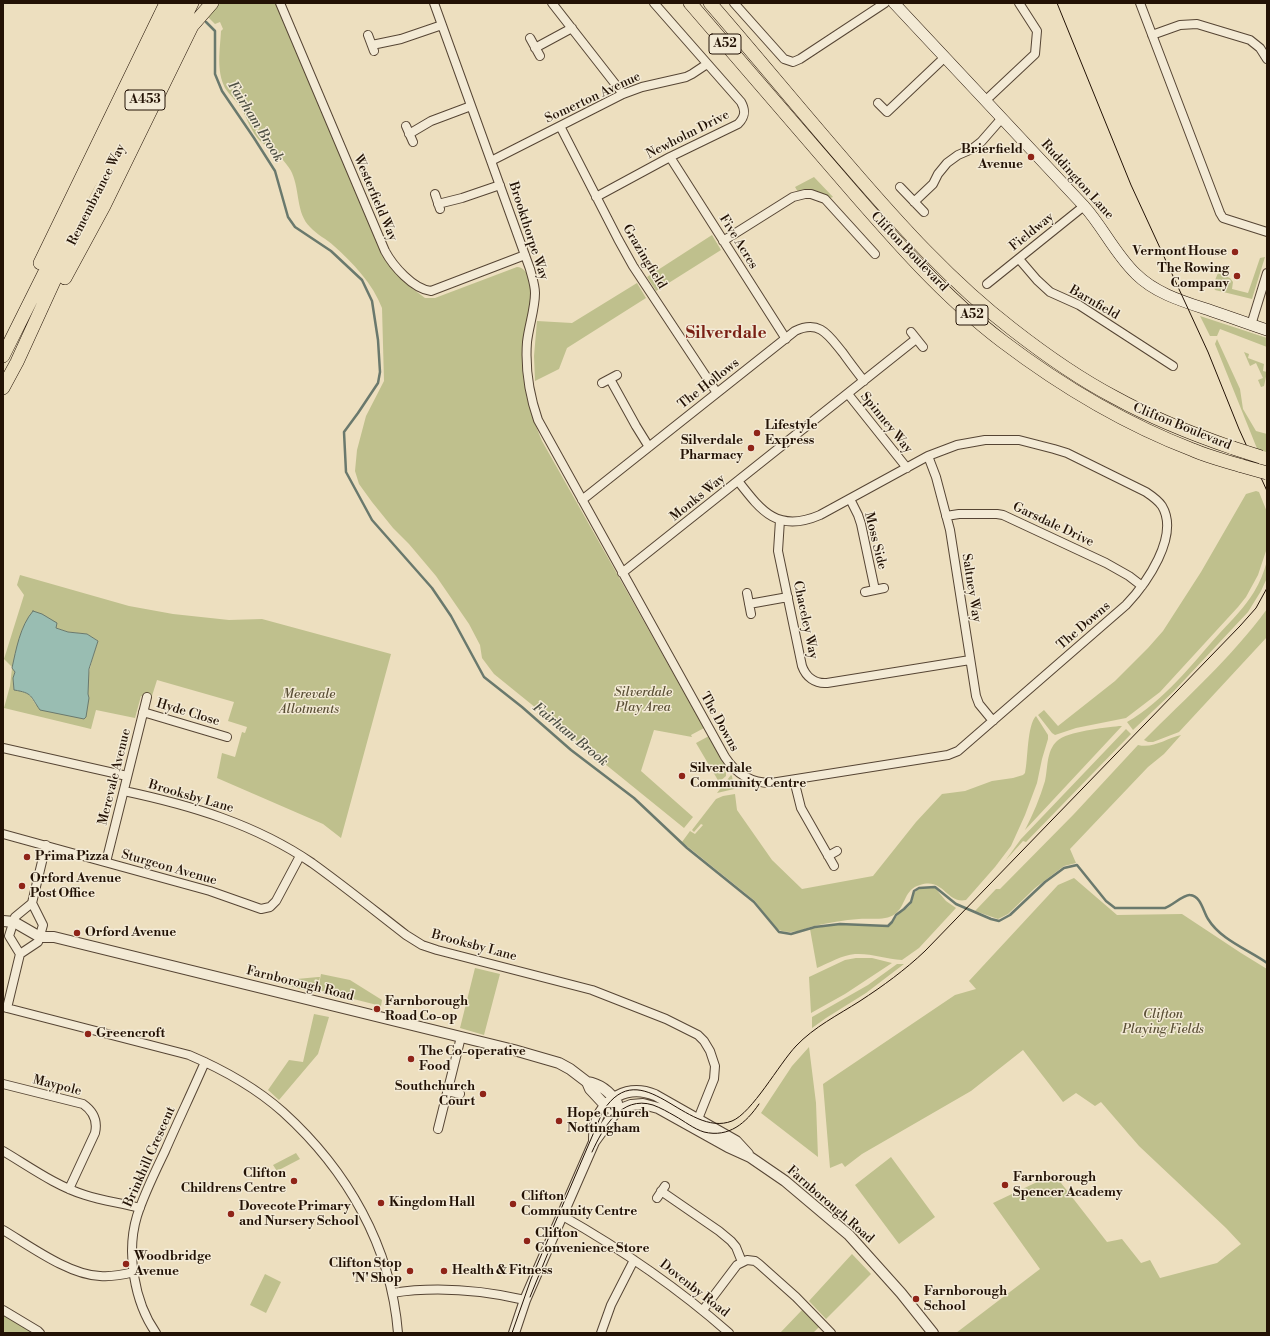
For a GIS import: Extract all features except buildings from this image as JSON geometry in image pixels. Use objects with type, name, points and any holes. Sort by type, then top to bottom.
[{"type":"highway","points":[[4,354],[38,268],[166,3]]},
{"type":"highway","name":"Remembrance Way","points":[[3,388],[17,362],[179,3]]},
{"type":"highway","name":"Remembrance Way","points":[[4,354],[92,194],[192,3]]},
{"type":"highway","points":[[17,362],[104,206],[192,26],[212,3]]},
{"type":"highway","name":"Clifton Boulevard","points":[[690,3],[874,217],[942,287],[1001,340],[1052,376],[1102,407],[1163,438],[1195,451],[1267,473]]},
{"type":"highway","name":"Clifton Boulevard","points":[[710,3],[881,203],[937,263],[1011,329],[1062,366],[1113,397],[1192,434],[1264,458]]},
{"type":"main road","name":"Ruddington Lane","points":[[894,3],[1094,216],[1128,265],[1137,275],[1159,291],[1185,302],[1267,330]]},
{"type":"street","name":"Westerfield Way","points":[[280,3],[385,251],[392,262],[416,285],[430,291],[525,255]]},
{"type":"street","name":"Brookthorpe Way","points":[[434,3],[532,275],[535,292],[526,357],[528,386],[538,420],[622,574]]},
{"type":"street","points":[[552,3],[623,94]]},
{"type":"street","name":"Newholm Drive","points":[[596,197],[670,157],[738,124],[743,120],[744,111],[741,102],[654,3]]},
{"type":"street","points":[[734,3],[784,58],[793,62],[885,3]]},
{"type":"street","points":[[985,101],[1035,54],[1037,31],[1019,3]]},
{"type":"street","points":[[1140,3],[1220,213],[1224,218],[1267,232]]},
{"type":"street","points":[[1152,35],[1180,25],[1197,24],[1250,40],[1260,48],[1267,59]]},
{"type":"street","points":[[368,35],[373,48],[442,25]]},
{"type":"street","points":[[536,48],[572,28]]},
{"type":"street","points":[[530,38],[540,56]]},
{"type":"street","points":[[878,103],[887,112],[944,58]]},
{"type":"street","name":"Somerton Avenue","points":[[491,161],[623,94],[642,87],[686,77],[707,64]]},
{"type":"street","points":[[409,134],[431,121],[472,106]]},
{"type":"street","points":[[914,202],[933,184],[938,174],[947,163],[958,155],[972,149],[981,142],[1002,118]]},
{"type":"street","name":"Grazingfield","points":[[560,126],[633,266],[716,394]]},
{"type":"street","name":"Five Acres","points":[[670,157],[786,339]]},
{"type":"street","points":[[435,194],[439,207],[500,185]]},
{"type":"street","points":[[900,187],[924,212]]},
{"type":"street","points":[[723,241],[793,197],[811,194],[825,199],[875,254]]},
{"type":"street","name":"Fieldway","points":[[987,284],[1084,206]]},
{"type":"street","points":[[861,253],[868,247]]},
{"type":"street","name":"Barnfield","points":[[1019,259],[1037,280],[1050,292],[1079,305],[1173,366]]},
{"type":"street","points":[[990,270],[995,278]]},
{"type":"street","points":[[1251,325],[1267,273]]},
{"type":"street","name":"The Hollows","points":[[582,500],[796,331],[806,327],[821,329],[829,336],[864,381]]},
{"type":"street","points":[[911,332],[923,347]]},
{"type":"street","name":"Monks Way","points":[[622,574],[916,339]]},
{"type":"street","points":[[1159,368],[1164,360]]},
{"type":"street","points":[[602,383],[614,377],[636,426],[649,447]]},
{"type":"street","name":"Spinney Way","points":[[848,394],[906,468]]},
{"type":"street","name":"The Downs","points":[[622,574],[729,763],[739,773],[759,782],[771,783],[954,753],[962,748],[1126,605],[1136,594],[1152,571],[1159,557],[1167,530],[1167,522],[1164,511],[1157,500],[1152,496],[1067,453],[1029,442],[1006,439],[976,441],[928,456],[820,515],[808,520],[793,522],[773,518],[761,509],[738,481]]},
{"type":"street","name":"Saltney Way","points":[[928,456],[936,477],[946,516],[977,700],[981,708],[993,721]]},
{"type":"street","name":"Moss Side","points":[[850,499],[861,524],[875,590]]},
{"type":"street","name":"Garsdale Drive","points":[[946,516],[959,514],[1003,515],[1106,563],[1129,576],[1142,586]]},
{"type":"street","name":"Chaceley Way","points":[[780,520],[778,551],[802,666],[807,675],[816,682],[827,683],[970,660]]},
{"type":"street","name":"Moss Side","points":[[865,592],[884,588]]},
{"type":"street","points":[[747,593],[751,614]]},
{"type":"street","points":[[749,604],[788,597]]},
{"type":"street","name":"Merevale Avenue","points":[[106,862],[146,698]]},
{"type":"street","name":"Hyde Close","points":[[143,712],[227,737]]},
{"type":"street","points":[[3,748],[127,776]]},
{"type":"street","points":[[794,780],[801,808],[834,866]]},
{"type":"street","name":"Brooksby Lane","points":[[124,791],[214,814],[245,827],[312,863],[406,935],[422,945],[592,990],[666,1019],[698,1035],[707,1045],[715,1071],[714,1079],[696,1124]]},
{"type":"street","name":"Sturgeon Avenue","points":[[3,834],[210,892],[261,909],[270,907],[276,901],[300,856]]},
{"type":"street","points":[[20,954],[9,936],[15,917],[32,903],[46,845]]},
{"type":"street","points":[[828,856],[837,851]]},
{"type":"street","points":[[32,903],[43,925],[40,937],[38,942],[20,954],[5,1007],[167,1048],[189,1055],[240,1081],[270,1101],[282,1111],[324,1154],[345,1183],[371,1231],[383,1261],[392,1294],[398,1333]]},
{"type":"street","name":"Farnborough Road","points":[[3,921],[14,922],[40,937],[54,937],[514,1050],[559,1063],[570,1069],[587,1082],[602,1087],[614,1098]]},
{"type":"street","points":[[438,1129],[461,1037]]},
{"type":"street","name":"Brinkhill Crescent","points":[[156,1333],[150,1325],[140,1299],[134,1272],[132,1254],[136,1217],[205,1062]]},
{"type":"street","name":"Farnborough Road","points":[[587,1082],[590,1089],[612,1109],[618,1110],[631,1105],[648,1105],[696,1124]]},
{"type":"street","name":"Maypole","points":[[3,1084],[83,1104],[89,1108],[93,1114],[96,1127],[95,1133],[69,1188]]},
{"type":"street","points":[[447,1091],[460,1094]]},
{"type":"street","name":"Farnborough Road","points":[[606,1105],[623,1092],[648,1092],[728,1147],[750,1157],[785,1181],[849,1235],[901,1293],[933,1333]]},
{"type":"street","points":[[514,1333],[525,1300],[594,1142],[618,1110],[617,1103],[614,1098]]},
{"type":"street","points":[[594,1142],[595,1126],[606,1105]]},
{"type":"street","points":[[3,1151],[59,1184],[99,1200],[140,1208]]},
{"type":"street","points":[[661,1192],[719,1231],[731,1241],[736,1247],[742,1262]]},
{"type":"street","name":"Dovenby Road","points":[[561,1215],[591,1232],[634,1260],[703,1310],[729,1333]]},
{"type":"street","points":[[3,1230],[63,1265],[77,1271],[98,1276],[110,1276],[134,1272]]},
{"type":"street","points":[[601,1333],[611,1305],[634,1260]]},
{"type":"street","points":[[703,1310],[737,1265],[751,1260],[760,1264],[796,1297],[831,1333]]},
{"type":"street","points":[[392,1294],[409,1291],[472,1290],[525,1300]]},
{"type":"street","points":[[3,1310],[40,1333]]},
{"type":"green space","name":"Silverdale Play Area","points":[[221,3],[277,3],[386,260],[409,286],[425,298],[435,298],[517,267],[525,271],[529,280],[531,293],[523,372],[527,397],[536,427],[542,441],[704,728],[691,735],[692,737],[654,730],[641,771],[693,817],[684,828],[494,674],[482,658],[480,645],[469,624],[436,576],[409,544],[393,528],[359,484],[355,471],[357,450],[366,416],[384,381],[382,308],[368,282],[355,267],[331,244],[313,230],[306,221],[300,209],[291,170],[278,154],[257,138],[242,109],[225,88],[220,74],[219,60],[221,31],[223,29],[220,22],[215,24],[206,15]]},
{"type":"green space","points":[[814,177],[833,197],[830,198],[826,195],[815,192],[798,192],[795,187]]},
{"type":"green space","points":[[712,235],[721,250],[656,291],[647,277]]},
{"type":"green space","points":[[1265,257],[1252,299],[1215,290],[1213,285],[1218,273],[1230,278],[1233,282],[1232,289],[1248,293],[1260,258]]},
{"type":"green space","points":[[637,283],[646,298],[567,348],[559,369],[535,381],[534,356],[537,321],[572,323]]},
{"type":"green space","points":[[1200,316],[1267,338],[1267,347],[1220,329],[1217,336],[1210,336]]},
{"type":"green space","points":[[1217,339],[1240,389],[1243,409],[1256,431],[1267,434],[1267,452],[1258,451],[1215,344]]},
{"type":"green space","points":[[1244,352],[1249,354],[1248,358],[1264,364],[1263,371],[1267,372],[1264,386],[1261,387],[1258,380],[1263,378],[1256,363],[1250,366]]},
{"type":"green space","points":[[1256,491],[1259,492],[1267,512],[1267,548],[1258,575],[1246,597],[1238,607],[1160,692],[1126,718],[1076,728],[1055,735],[1052,733],[1038,715],[1044,710],[1058,726],[1115,681],[1148,648],[1163,631],[1201,572],[1246,494]]},
{"type":"green space","points":[[1267,561],[1267,578],[1248,612],[1174,691],[1133,730],[1127,722],[1153,704],[1165,693],[1238,614],[1254,592]]},
{"type":"green space","name":"Merevale Allotments","points":[[20,575],[129,606],[173,614],[229,620],[262,619],[391,654],[341,838],[323,824],[217,778],[222,753],[235,757],[242,732],[245,733],[247,727],[228,721],[234,702],[157,680],[151,699],[141,696],[135,718],[96,710],[91,729],[4,708],[10,686],[12,668],[15,672],[13,678],[14,690],[28,694],[36,705],[89,698],[88,677],[98,641],[87,634],[68,632],[56,628],[23,628],[12,667],[4,659],[24,595],[17,585]]},
{"type":"green space","points":[[1267,609],[1267,637],[1179,732],[1153,742],[1144,740],[1224,660]]},
{"type":"green space","points":[[1036,716],[1048,735],[1048,739],[1037,783],[1025,815],[1011,846],[966,900],[954,898],[940,887],[934,885],[920,885],[911,890],[899,911],[887,918],[842,921],[796,931],[784,932],[776,928],[755,901],[682,842],[690,831],[695,834],[703,825],[701,824],[694,832],[692,830],[716,799],[735,794],[737,810],[772,860],[802,889],[873,876],[916,822],[942,794],[965,791],[992,781],[1023,775],[1026,767],[1031,727]]},
{"type":"green space","points":[[1122,726],[1025,830],[1045,781],[1049,755],[1053,745],[1062,738],[1077,732]]},
{"type":"green space","points":[[1126,729],[1131,734],[1026,842],[1023,841],[1005,861],[1021,839]]},
{"type":"green space","points":[[1181,735],[1164,754],[1148,767],[1070,849],[1076,863],[1064,866],[1035,888],[1008,914],[998,919],[975,911],[996,889],[1000,889],[1074,814],[1138,745],[1149,746]]},
{"type":"green space","points":[[709,736],[726,765],[726,776],[719,782],[696,743]]},
{"type":"green space","points":[[731,775],[734,789],[717,793]]},
{"type":"green space","name":"Clifton Playing Fields","points":[[1074,878],[1117,915],[1182,914],[1267,969],[1267,1333],[956,1333],[1040,1269],[993,1203],[1054,1174],[1107,1242],[1122,1239],[1141,1263],[1150,1260],[1160,1278],[1217,1263],[1241,1244],[1139,1146],[1101,1102],[1095,1106],[1076,1093],[1063,1102],[1023,1050],[971,1091],[862,1154],[845,1167],[842,1163],[830,1168],[823,1084],[955,995],[976,989],[969,981],[1058,885]]},
{"type":"green space","points":[[922,888],[935,888],[946,901],[956,908],[919,948],[902,960],[867,954],[855,954],[840,958],[817,968],[810,929],[840,924],[888,926],[911,904],[916,891]]},
{"type":"green space","points":[[872,958],[892,963],[845,994],[811,1013],[809,977],[845,960]]},
{"type":"green space","points":[[897,964],[904,964],[866,993],[812,1028],[812,1017],[868,985]]},
{"type":"green space","points":[[475,968],[500,974],[484,1035],[460,1028]]},
{"type":"green space","points":[[321,974],[350,980],[382,1000],[381,1006],[318,990]]},
{"type":"green space","points":[[320,977],[316,993],[285,985],[286,980]]},
{"type":"green space","points":[[314,1014],[329,1017],[318,1054],[279,1100],[268,1090],[289,1060],[303,1062]]},
{"type":"green space","points":[[809,1047],[816,1103],[818,1157],[761,1113],[792,1066]]},
{"type":"green space","points":[[296,1153],[300,1159],[277,1171],[273,1165]]},
{"type":"green space","points":[[891,1157],[935,1217],[899,1244],[855,1185]]},
{"type":"green space","points":[[852,1254],[871,1274],[826,1319],[809,1301]]},
{"type":"green space","points":[[265,1274],[281,1282],[266,1313],[250,1305]]},
{"type":"green space","points":[[802,1310],[819,1327],[813,1333],[780,1333]]},
{"type":"green space","points":[[3,1313],[36,1333],[3,1333]]},
{"type":"water","points":[[33,611],[42,614],[57,623],[56,628],[68,632],[87,634],[98,641],[89,669],[89,698],[86,717],[84,719],[40,710],[28,694],[14,690],[13,678],[15,672],[12,668],[15,654],[19,638]]},
{"type":"waterway","name":"Fairham Brook","points":[[206,22],[215,31],[215,74],[222,91],[275,171],[288,217],[295,227],[331,251],[362,280],[372,301],[378,340],[380,372],[378,383],[344,432],[346,472],[372,520],[432,588],[451,616],[484,677],[522,707],[571,750],[634,798],[687,848],[754,902],[779,932],[791,934],[815,927],[840,924],[888,926],[896,915],[911,902],[914,891],[919,888],[935,887],[956,904],[999,921],[1010,915],[1045,882],[1064,868],[1077,865],[1106,901],[1115,908],[1165,908],[1185,896],[1194,896],[1201,904],[1208,919],[1220,933],[1235,944],[1267,963]]},
{"type":"tram line","points":[[1057,3],[1131,185],[1208,352],[1239,429],[1267,491]]},
{"type":"tram line","points":[[512,1333],[531,1279],[603,1111],[618,1095],[633,1090],[649,1093],[665,1100],[698,1119],[715,1123],[732,1121],[740,1116],[757,1098],[789,1054],[803,1039],[818,1027],[885,984],[910,965],[925,951],[1240,626],[1256,608],[1267,588]]},
{"type":"tram line","points":[[592,1152],[608,1124],[623,1109],[632,1105],[642,1103],[653,1105],[704,1132],[721,1133],[729,1131],[742,1123],[759,1104]]},
{"type":"tram line","points":[[530,1297],[548,1253]]},
{"type":"place","name":"Brierfield Avenue","points":[[1031,157]]},
{"type":"place","name":"Vermont House","points":[[1235,252]]},
{"type":"place","name":"The Rowing Company","points":[[1237,276]]},
{"type":"place","name":"Lifestyle Express","points":[[757,433]]},
{"type":"place","name":"Silverdale Pharmacy","points":[[751,448]]},
{"type":"place","name":"Silverdale Community Centre","points":[[682,776]]},
{"type":"place","name":"Prima Pizza","points":[[27,857]]},
{"type":"place","name":"Orford Avenue Post Office","points":[[22,886]]},
{"type":"place","name":"Orford Avenue","points":[[77,933]]},
{"type":"place","name":"Farnborough Road Co-op","points":[[377,1009]]},
{"type":"place","name":"Greencroft","points":[[88,1034]]},
{"type":"place","name":"The Co-operative Food","points":[[411,1059]]},
{"type":"place","name":"Southchurch Court","points":[[483,1094]]},
{"type":"place","name":"Hope Church Nottingham","points":[[559,1121]]},
{"type":"place","name":"Clifton Childrens Centre","points":[[294,1181]]},
{"type":"place","name":"Farnborough Spencer Academy","points":[[1005,1185]]},
{"type":"place","name":"Kingdom Hall","points":[[381,1203]]},
{"type":"place","name":"Clifton Community Centre","points":[[513,1204]]},
{"type":"place","name":"Dovecote Primary and Nursery School","points":[[231,1214]]},
{"type":"place","name":"Clifton Convenience Store","points":[[527,1241]]},
{"type":"place","name":"Woodbridge Avenue","points":[[126,1264]]},
{"type":"place","name":"Clifton Stop 'N' Shop","points":[[410,1271]]},
{"type":"place","name":"Health & Fitness","points":[[444,1271]]},
{"type":"place","name":"Farnborough School","points":[[916,1299]]},
{"type":"district","name":"Silverdale","points":[[726,334]]}]
